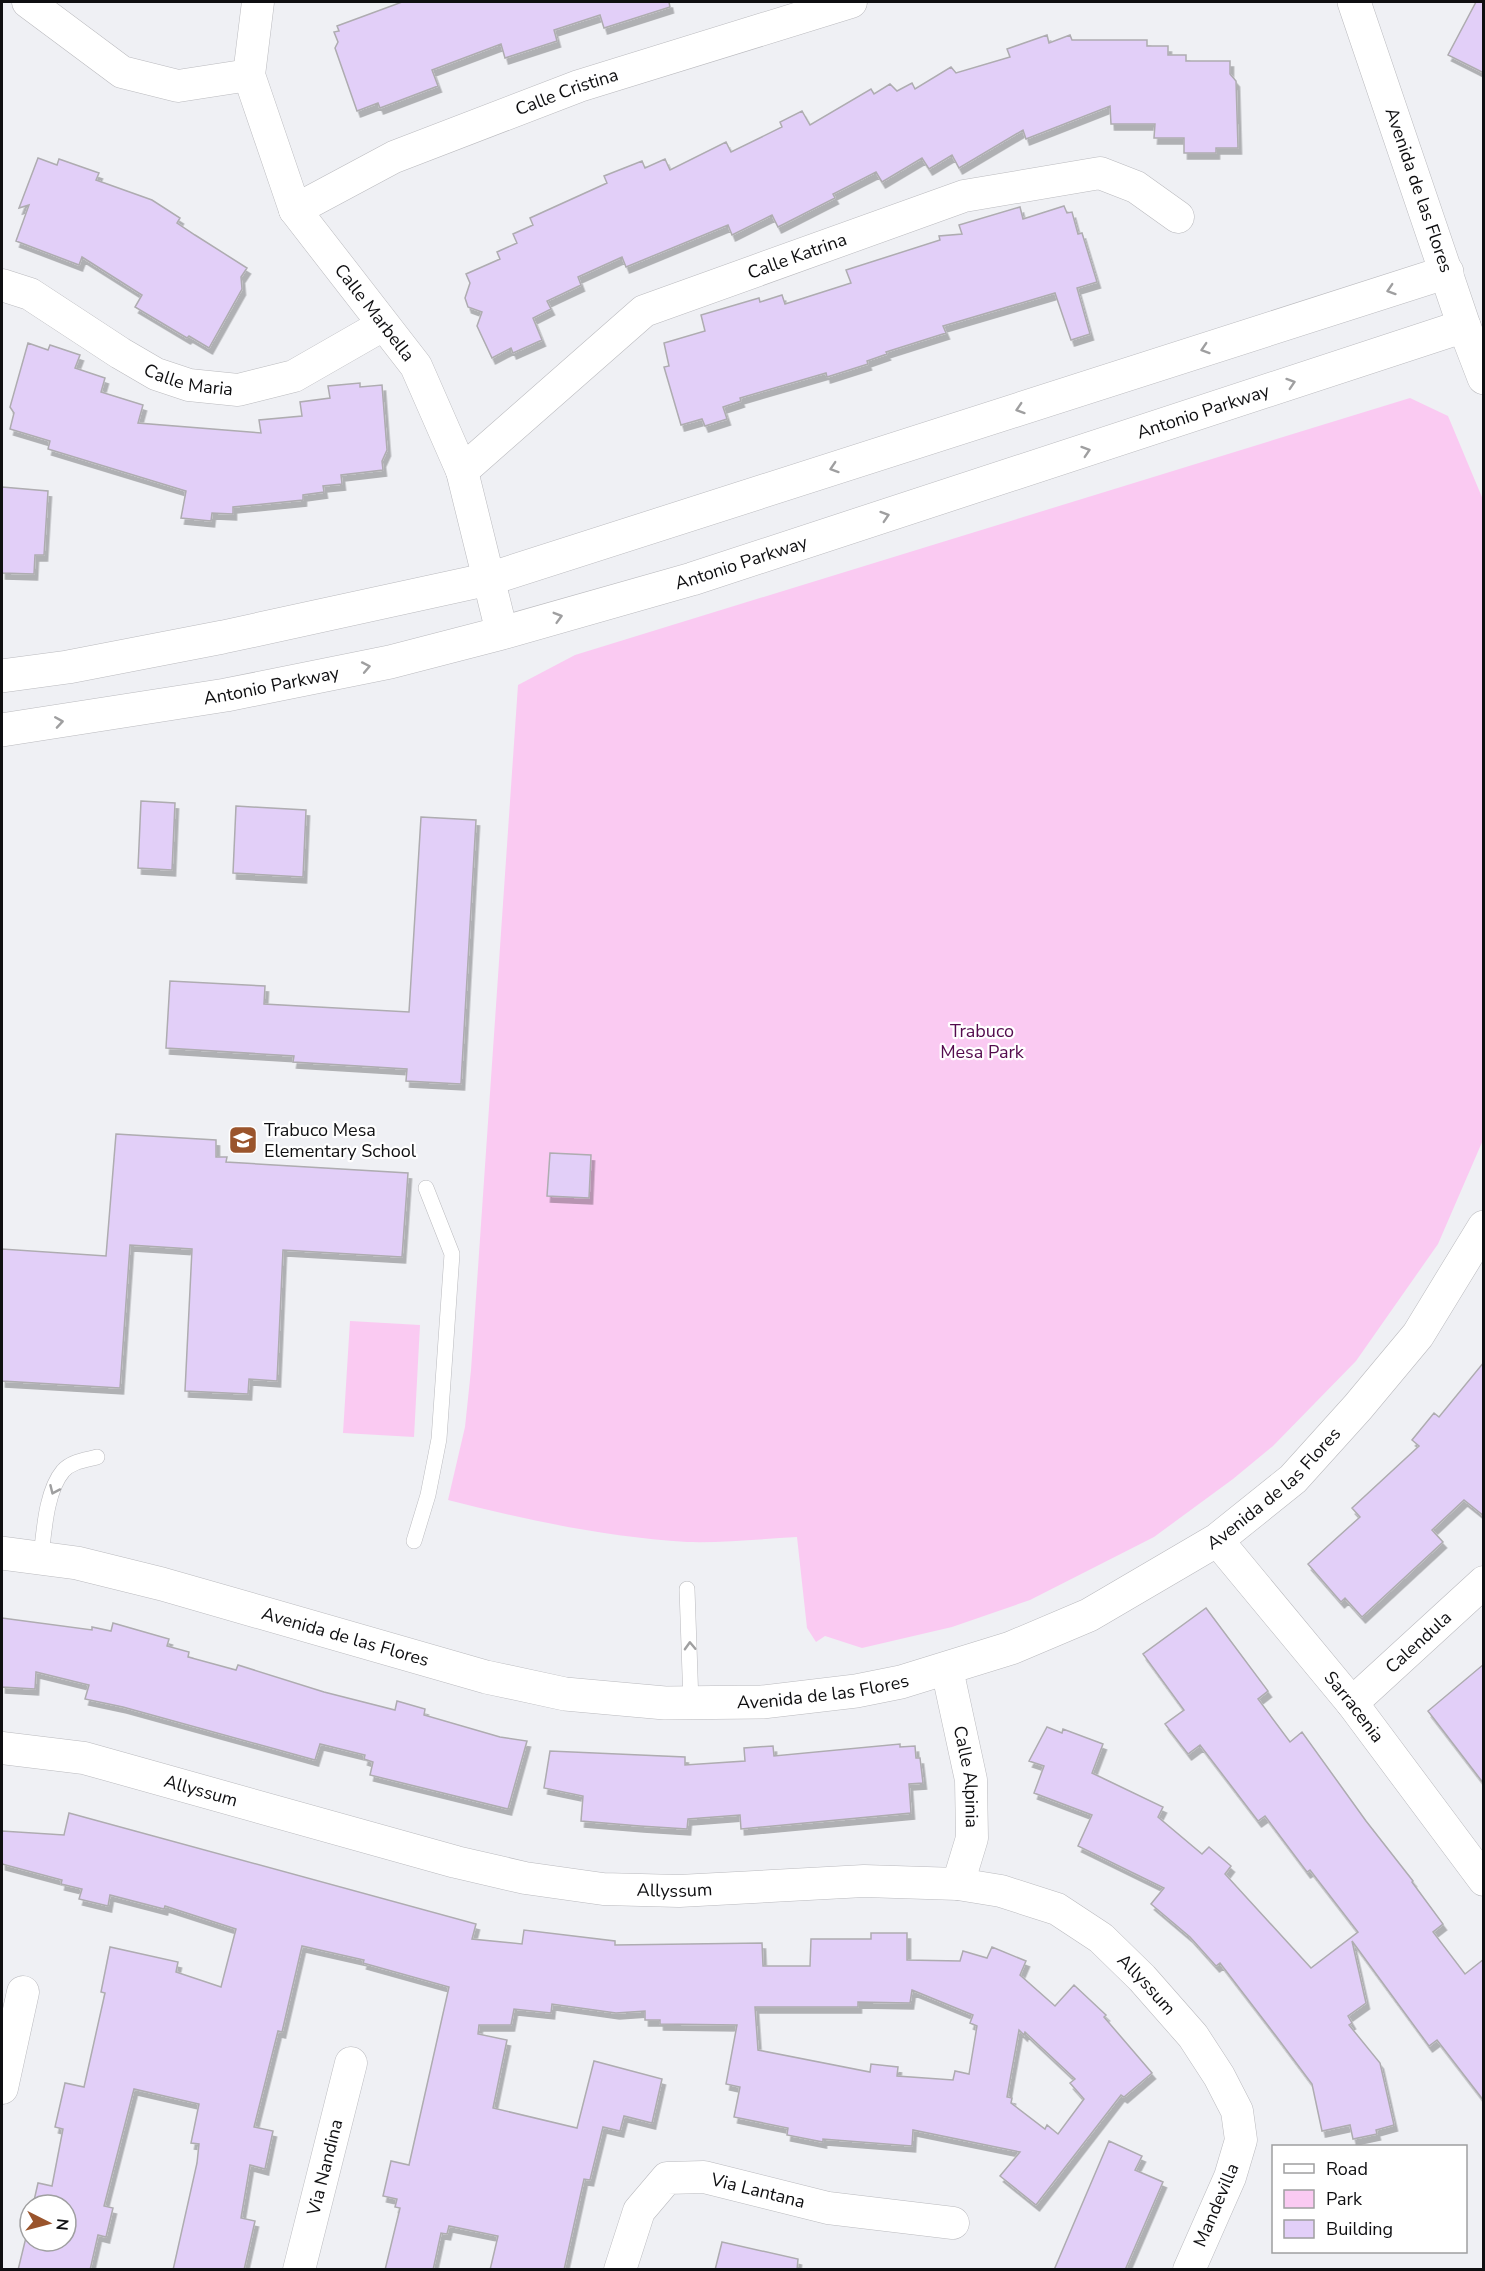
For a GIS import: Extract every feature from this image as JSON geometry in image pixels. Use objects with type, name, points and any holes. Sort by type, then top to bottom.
[{"type":"main road","name":"Avenida de las Flores","points":[[1354,2],[1464,326],[1484,378]]},
{"type":"main road","points":[[2,676],[68,667],[223,637],[489,579],[1447,272]]},
{"type":"main road","name":"Antonio Parkway","points":[[2,730],[249,690],[390,662],[502,633],[692,579],[1464,326]]},
{"type":"main road","name":"Avenida de las Flores","points":[[2,1553],[40,1557],[162,1584],[486,1677],[565,1694],[665,1703],[691,1703],[762,1702],[855,1691],[946,1670],[1011,1648],[1089,1615],[1217,1540],[1293,1479],[1358,1407],[1419,1335],[1484,1227]]},
{"type":"street","points":[[28,2],[122,72],[178,86],[249,75]]},
{"type":"street","name":"Calle Marbella","points":[[258,2],[249,75],[295,210],[416,366],[462,471],[502,633]]},
{"type":"street","name":"Calle Cristina","points":[[295,210],[394,157],[579,86],[851,2]]},
{"type":"street","name":"Calle Katrina","points":[[462,471],[644,311],[964,196],[1100,173],[1136,187],[1178,217]]},
{"type":"street","name":"Calle Maria","points":[[2,285],[30,294],[156,374],[199,386],[238,390],[294,376],[383,325]]},
{"type":"street","name":"Sarracenia","points":[[1217,1540],[1352,1704],[1484,1880]]},
{"type":"street","name":"Calendula","points":[[1352,1704],[1484,1582]]},
{"type":"street","name":"Calle Alpinia","points":[[946,1670],[971,1780],[972,1838],[958,1884]]},
{"type":"street","name":"Allyssum","points":[[2,1748],[84,1758],[456,1862],[525,1878],[603,1888],[679,1891],[864,1881],[958,1884],[1001,1892],[1057,1909],[1101,1938],[1142,1978],[1192,2036],[1219,2076],[1237,2110],[1241,2140]]},
{"type":"street","points":[[2,2088],[23,1992]]},
{"type":"street","name":"Via Nandina","points":[[299,2270],[351,2063]]},
{"type":"street","name":"Mandevilla","points":[[1189,2270],[1230,2177],[1241,2140]]},
{"type":"street","name":"Via Lantana","points":[[620,2270],[639,2211],[667,2178],[704,2177],[828,2208],[953,2223]]},
{"type":"lane","points":[[414,1541],[428,1494],[439,1439],[452,1254],[426,1188]]},
{"type":"lane","points":[[40,1557],[48,1504],[63,1471],[78,1461],[98,1457]]},
{"type":"lane","points":[[687,1589],[691,1703]]},
{"type":"green space","name":"Trabuco Mesa Park","points":[[1410,398],[1448,416],[1484,502],[1483,1140],[1438,1244],[1356,1361],[1273,1446],[1233,1479],[1154,1537],[1030,1600],[952,1627],[862,1648],[825,1636],[816,1642],[807,1628],[797,1537],[714,1542],[656,1540],[566,1527],[448,1500],[465,1427],[471,1370],[518,685],[575,655]]},
{"type":"green space","points":[[350,1321],[420,1325],[414,1437],[343,1433]]},
{"type":"building","points":[[402,2],[669,2],[670,7],[604,28],[600,15],[554,30],[557,41],[505,58],[501,44],[432,70],[438,86],[380,108],[378,103],[357,111],[335,48],[338,42],[334,32],[339,31],[337,26]]},
{"type":"building","points":[[1476,2],[1484,2],[1484,73],[1448,55]]},
{"type":"building","points":[[1047,35],[1049,43],[1070,35],[1072,40],[1147,40],[1147,46],[1168,46],[1168,55],[1186,55],[1186,61],[1230,61],[1230,74],[1236,81],[1238,148],[1216,148],[1216,153],[1184,153],[1184,138],[1154,138],[1155,124],[1111,124],[1110,106],[1026,139],[1023,130],[959,168],[952,155],[929,169],[922,158],[882,182],[876,172],[833,194],[835,198],[778,227],[772,215],[732,235],[728,225],[626,267],[622,257],[578,277],[581,285],[547,301],[551,309],[533,318],[542,340],[513,353],[511,348],[492,358],[477,326],[482,312],[468,307],[465,298],[470,283],[466,274],[500,259],[497,252],[517,243],[513,234],[533,225],[530,218],[607,183],[604,176],[642,161],[645,168],[665,159],[670,170],[726,142],[731,152],[782,127],[780,122],[802,111],[810,125],[871,89],[874,94],[890,84],[897,91],[912,83],[915,89],[951,67],[956,73],[1010,57],[1007,49]]},
{"type":"building","points":[[38,158],[57,165],[59,159],[99,173],[96,180],[152,200],[180,218],[177,223],[247,268],[241,277],[242,289],[209,348],[189,336],[187,338],[135,307],[142,295],[82,257],[79,265],[16,241],[29,205],[19,208]]},
{"type":"building","points":[[1064,206],[1067,213],[1072,212],[1078,234],[1082,233],[1097,282],[1077,288],[1090,334],[1071,340],[1055,293],[943,326],[946,333],[886,352],[887,354],[867,361],[868,364],[827,377],[826,373],[740,398],[741,401],[723,407],[727,419],[705,426],[702,419],[681,425],[664,367],[669,366],[664,343],[705,331],[701,315],[759,298],[760,302],[782,295],[785,304],[851,283],[846,270],[940,240],[939,236],[962,234],[959,225],[1020,207],[1023,219]]},
{"type":"building","points":[[28,343],[48,350],[50,345],[80,355],[75,368],[105,378],[101,392],[143,405],[138,423],[261,433],[259,420],[302,416],[300,402],[330,398],[328,386],[360,383],[360,387],[382,385],[387,450],[382,461],[383,470],[341,475],[342,484],[323,486],[324,492],[303,495],[303,500],[233,507],[233,514],[212,513],[211,521],[181,518],[186,491],[48,449],[50,441],[10,429],[14,413],[10,407]]},
{"type":"building","points":[[2,487],[48,491],[44,555],[35,555],[34,574],[2,573]]},
{"type":"building","points":[[141,801],[175,803],[172,870],[138,868]]},
{"type":"building","points":[[236,806],[306,810],[303,877],[233,873]]},
{"type":"building","points":[[421,817],[476,820],[461,1084],[406,1081],[407,1069],[293,1062],[294,1056],[166,1048],[170,981],[265,986],[264,1004],[409,1012]]},
{"type":"building","points":[[116,1134],[216,1140],[216,1157],[227,1157],[226,1162],[408,1173],[402,1257],[283,1250],[277,1381],[249,1379],[248,1394],[185,1391],[192,1249],[130,1245],[120,1388],[2,1381],[2,1249],[106,1256]]},
{"type":"building","points":[[550,1153],[591,1155],[589,1198],[547,1196]]},
{"type":"building","points":[[1484,1362],[1484,1516],[1464,1500],[1432,1530],[1443,1542],[1362,1617],[1345,1598],[1341,1602],[1308,1564],[1360,1517],[1352,1508],[1419,1446],[1412,1440],[1434,1413],[1439,1417]]},
{"type":"building","points":[[1206,1608],[1268,1691],[1258,1699],[1290,1742],[1302,1732],[1366,1821],[1413,1881],[1443,1924],[1433,1932],[1465,1974],[1484,1959],[1484,2101],[1437,2040],[1429,2046],[1352,1941],[1366,2003],[1348,2016],[1352,2023],[1349,2025],[1380,2063],[1394,2125],[1376,2130],[1377,2134],[1353,2139],[1350,2125],[1322,2131],[1312,2084],[1276,2036],[1220,1963],[1216,1966],[1190,1937],[1151,1904],[1164,1888],[1078,1846],[1092,1815],[1034,1793],[1044,1766],[1029,1761],[1047,1727],[1062,1733],[1063,1729],[1103,1744],[1092,1773],[1163,1807],[1158,1817],[1202,1854],[1209,1847],[1231,1866],[1225,1874],[1311,1968],[1358,1932],[1310,1870],[1307,1872],[1265,1816],[1258,1821],[1200,1745],[1188,1754],[1165,1724],[1184,1710],[1143,1654]]},
{"type":"building","points":[[2,1618],[111,1631],[113,1623],[169,1639],[167,1646],[189,1652],[188,1657],[236,1670],[238,1665],[324,1692],[395,1710],[397,1701],[425,1709],[424,1715],[500,1737],[527,1741],[508,1809],[370,1775],[373,1762],[364,1759],[365,1755],[320,1744],[315,1760],[123,1707],[85,1699],[89,1685],[36,1672],[35,1689],[2,1687]]},
{"type":"building","points":[[1484,1664],[1484,1784],[1428,1711]]},
{"type":"building","points":[[900,1744],[900,1747],[915,1746],[916,1758],[920,1758],[923,1783],[909,1784],[911,1813],[741,1829],[740,1815],[688,1819],[687,1829],[640,1826],[581,1821],[583,1796],[544,1788],[550,1751],[685,1757],[685,1765],[745,1761],[744,1748],[773,1746],[774,1756]]},
{"type":"building","points":[[69,1813],[476,1924],[472,1939],[522,1944],[524,1930],[615,1941],[615,1945],[762,1943],[763,1966],[810,1966],[811,1939],[871,1939],[871,1933],[907,1933],[907,1960],[960,1961],[963,1951],[987,1958],[992,1947],[1026,1961],[1020,1975],[1055,2006],[1074,1985],[1106,2015],[1104,2017],[1152,2073],[1124,2097],[1121,2095],[1036,2205],[1000,2176],[1020,2152],[913,2130],[912,2146],[823,2139],[823,2142],[787,2135],[788,2128],[734,2117],[740,2087],[726,2084],[737,2025],[660,2024],[660,2020],[645,2020],[645,2011],[616,2013],[552,2004],[551,2013],[514,2009],[511,2025],[479,2025],[478,2034],[507,2040],[493,2108],[577,2128],[594,2061],[662,2079],[652,2123],[624,2116],[620,2131],[603,2127],[590,2180],[584,2179],[564,2270],[490,2270],[498,2236],[449,2226],[447,2234],[441,2233],[433,2270],[385,2270],[400,2208],[395,2207],[397,2199],[383,2196],[391,2161],[409,2165],[449,1987],[363,1963],[364,1960],[302,1946],[282,2032],[278,2031],[254,2127],[273,2131],[265,2169],[250,2165],[241,2218],[255,2221],[244,2270],[173,2270],[197,2163],[199,2144],[191,2143],[199,2104],[134,2089],[104,2206],[113,2208],[106,2237],[98,2235],[90,2270],[18,2270],[22,2253],[78,2253],[78,2193],[36,2193],[38,2183],[52,2186],[63,2129],[55,2127],[65,2083],[84,2087],[105,1993],[101,1992],[110,1947],[178,1962],[176,1972],[221,1987],[236,1929],[165,1906],[164,1909],[110,1895],[108,1906],[79,1899],[82,1889],[61,1884],[62,1880],[2,1864],[2,1831],[64,1835]],"holes":[[[912,1990],[973,2015],[970,2023],[977,2026],[969,2074],[955,2071],[953,2080],[897,2076],[898,2067],[871,2064],[870,2072],[758,2050],[755,2007],[858,2007],[858,2002],[910,2003]],[[1019,2030],[1024,2035],[1025,2032],[1075,2079],[1070,2083],[1084,2099],[1058,2134],[1047,2125],[1045,2129],[1011,2103],[1012,2098],[1007,2097]]]},
{"type":"building","points":[[1109,2141],[1142,2156],[1135,2170],[1163,2182],[1125,2270],[1054,2270]]},
{"type":"building","points":[[722,2242],[798,2259],[797,2270],[715,2270]]},
{"type":"place","name":"Trabuco Mesa Elementary School","points":[[243,1140]]}]
